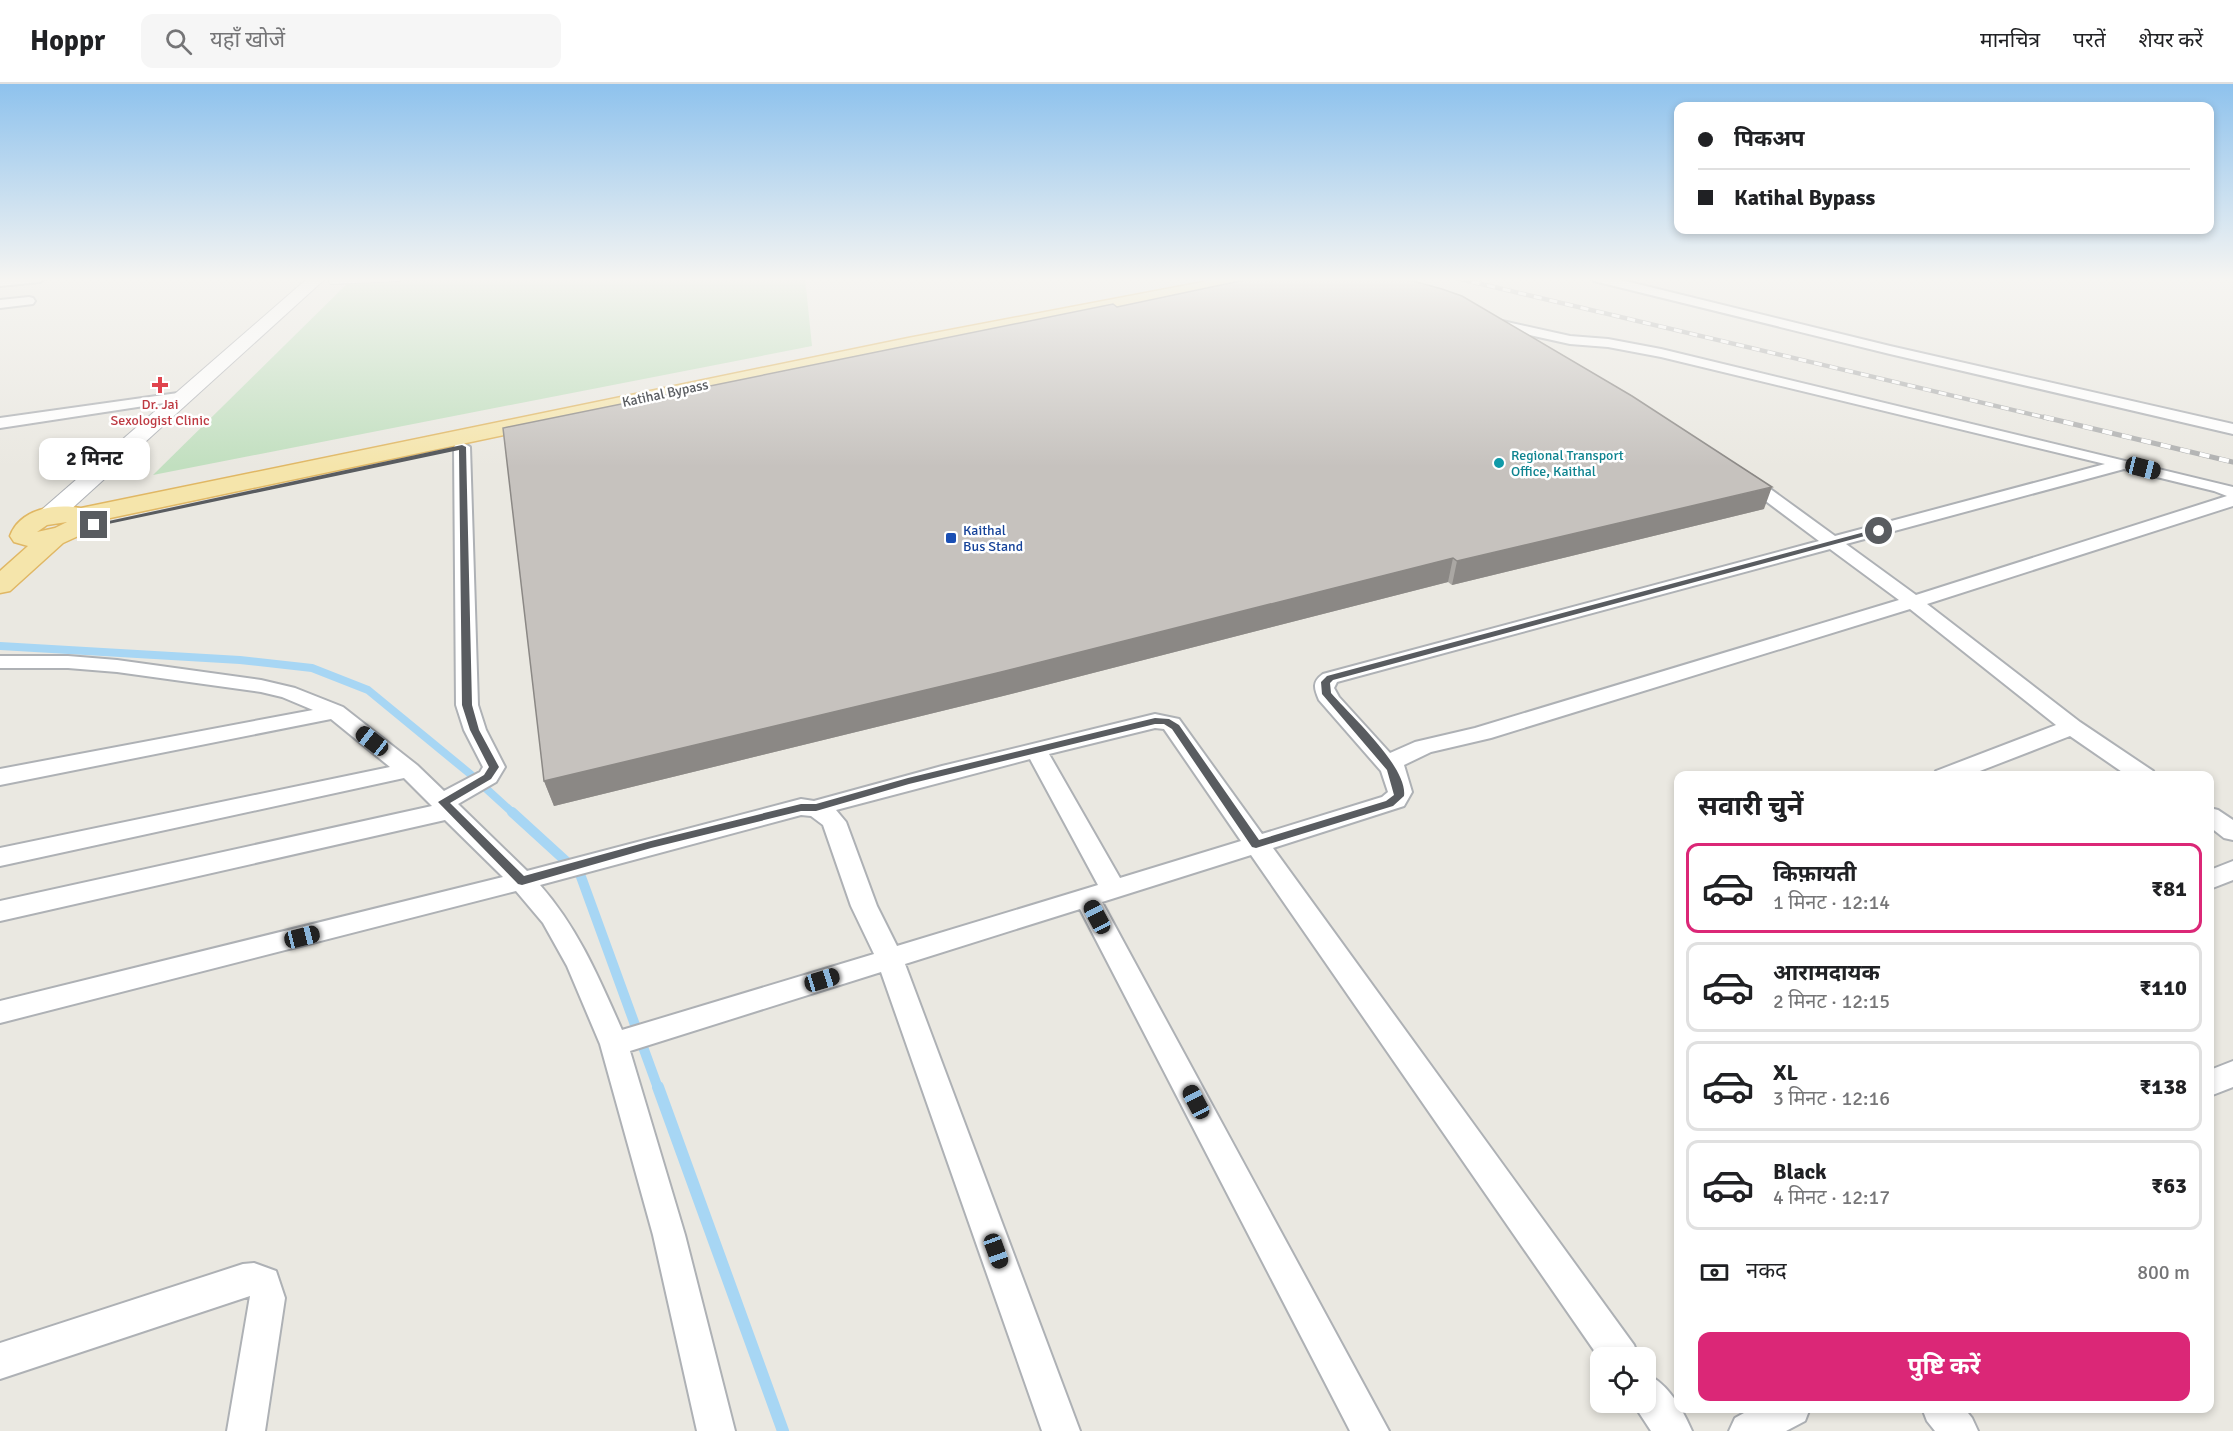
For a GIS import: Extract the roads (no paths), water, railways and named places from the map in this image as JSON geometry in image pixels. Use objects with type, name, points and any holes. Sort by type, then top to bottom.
[{"type":"main road","points":[[0,585],[52,527],[185,396],[253,341]]},
{"type":"main road","points":[[0,564],[52,527],[260,341]]},
{"type":"main road","name":"Katihal Bypass","points":[[52,527],[924,341]]},
{"type":"main road","name":"Katihal Bypass","points":[[0,531],[117,519],[973,341]]},
{"type":"main road","points":[[0,544],[52,527]]},
{"type":"street","points":[[1524,341],[1551,357]]},
{"type":"street","points":[[1581,341],[1608,343],[1661,353],[2124,464],[2232,494]]},
{"type":"street","points":[[1853,341],[2233,429]]},
{"type":"street","points":[[0,423],[185,396]]},
{"type":"street","points":[[0,911],[453,801],[488,777],[494,767],[474,730],[467,705],[462,447]]},
{"type":"street","points":[[623,1041],[1396,800],[1400,792],[1392,769],[1330,700],[1324,688],[1325,682],[1330,678],[2124,464]]},
{"type":"street","points":[[1728,466],[1913,602],[2072,727],[2138,771]]},
{"type":"street","points":[[1392,769],[1393,762],[1407,753],[1473,736],[1843,626],[1969,586],[2232,494]]},
{"type":"street","points":[[0,662],[68,662],[117,666],[261,686],[288,692],[335,712],[453,801],[536,877],[552,916],[623,1041],[716,1431]]},
{"type":"street","points":[[0,777],[335,712]]},
{"type":"street","points":[[0,1012],[536,877],[801,807],[816,808],[908,781],[1155,721],[1166,722],[1175,727],[1256,845],[1613,1347]]},
{"type":"street","points":[[1957,771],[2072,727]]},
{"type":"street","points":[[1036,750],[1099,893],[1370,1431]]},
{"type":"street","points":[[0,857],[409,770]]},
{"type":"street","points":[[816,808],[826,813],[834,822],[864,906],[890,959],[1062,1431]]},
{"type":"street","points":[[2214,819],[2233,832]]},
{"type":"street","points":[[2214,878],[2233,870]]},
{"type":"street","points":[[2214,1082],[2233,1073]]},
{"type":"street","points":[[0,1361],[243,1280],[254,1280],[264,1283],[268,1298],[246,1431]]},
{"type":"street","points":[[1656,1406],[1673,1431]]},
{"type":"street","points":[[1748,1431],[1782,1413]]},
{"type":"street","points":[[1944,1413],[1959,1431]]},
{"type":"waterway","points":[[0,646],[240,660],[312,668],[368,690],[469,773],[514,814]]},
{"type":"waterway","points":[[512,812],[580,874],[658,1088]]},
{"type":"waterway","points":[[658,1087],[783,1431]]},
{"type":"railway","points":[[1721,341],[2051,419]]},
{"type":"railway","points":[[2044,417],[2233,462]]},
{"type":"place","name":"Dr. Jai Sexologist Clinic","points":[[160,385]]},
{"type":"place","name":"Regional Transport Office, Kaithal","points":[[1499,463]]},
{"type":"place","name":"Kaithal Bus Stand","points":[[951,538]]}]
